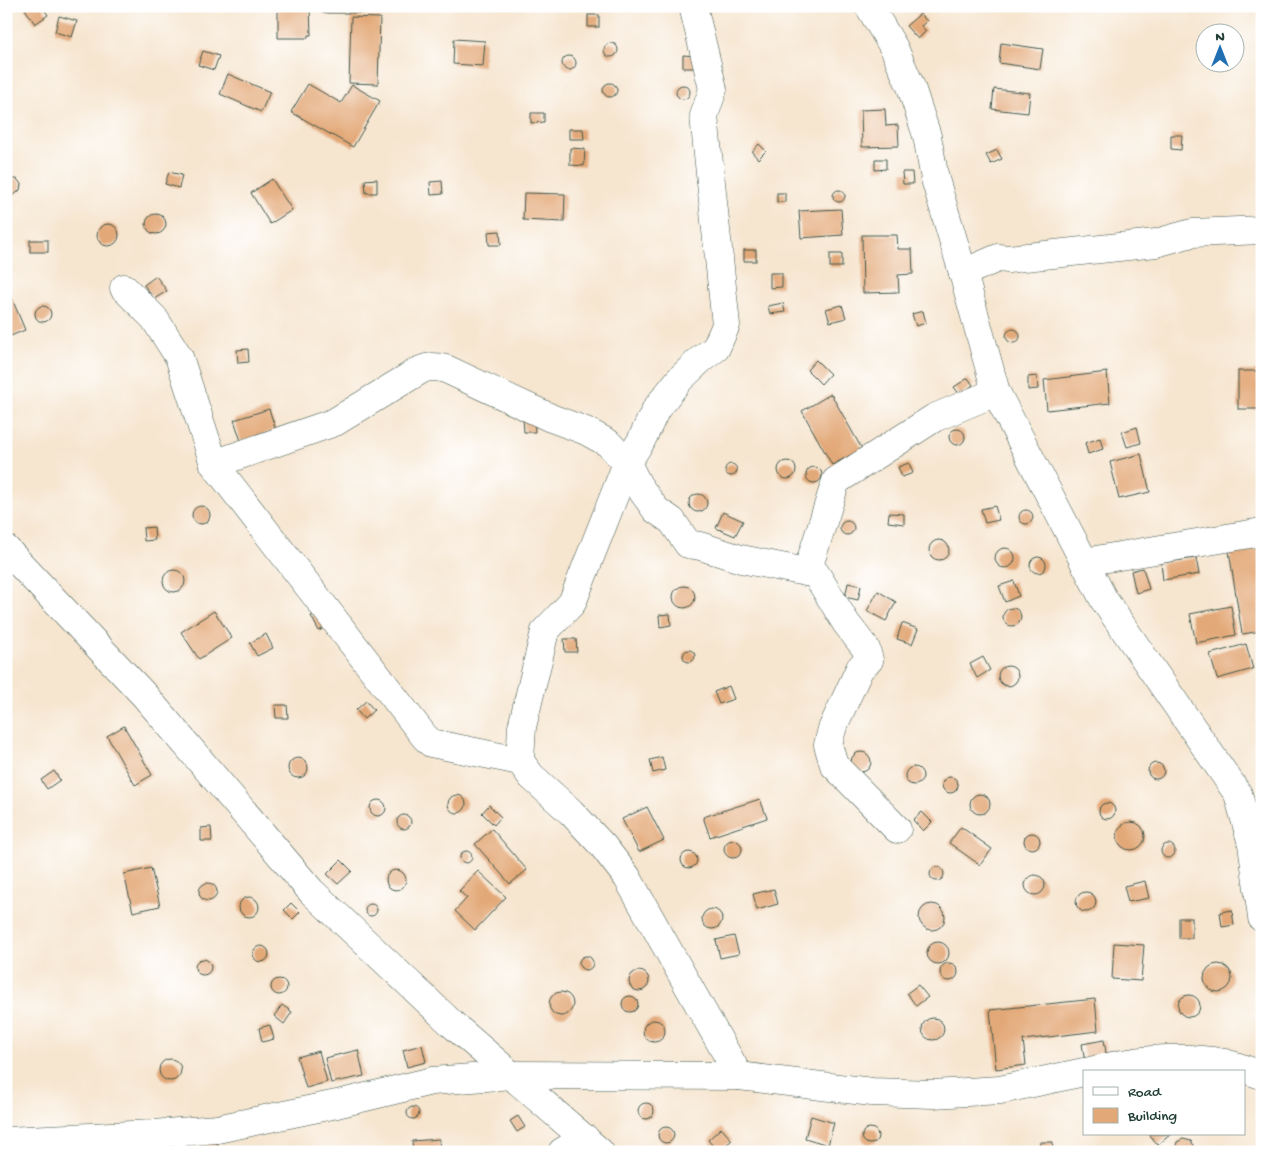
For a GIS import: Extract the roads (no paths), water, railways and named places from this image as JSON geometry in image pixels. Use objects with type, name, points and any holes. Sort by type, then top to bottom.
[{"type":"street","points":[[694,6],[713,89],[704,116],[726,325],[716,348],[679,380],[656,409],[641,441],[627,463],[572,602],[545,631],[522,727],[520,761],[531,776],[571,812],[603,846],[627,877],[739,1076]]},
{"type":"street","points":[[869,6],[894,48],[912,87],[927,136],[935,179],[996,392],[1104,600],[1238,794],[1252,844],[1262,918]]},
{"type":"street","points":[[963,273],[998,258],[1008,259],[1156,243],[1192,234],[1262,230]]},
{"type":"street","points":[[124,288],[154,318],[179,357],[214,464],[424,736],[431,743],[520,761]]},
{"type":"street","points":[[214,464],[335,422],[417,372],[426,367],[435,366],[446,369],[551,418],[586,431],[608,443],[627,463],[638,485],[656,510],[672,521],[688,544],[749,561],[816,574],[846,623],[866,649],[870,660],[860,668],[832,729],[828,745],[834,764],[898,829]]},
{"type":"street","points":[[807,572],[836,481],[934,418],[996,392]]},
{"type":"street","points":[[1084,562],[1262,532]]},
{"type":"street","points":[[6,549],[145,696],[311,891],[451,1023],[512,1075],[582,1147]]},
{"type":"street","points":[[1093,1070],[1120,1063],[1179,1058],[1226,1063],[1262,1075]]},
{"type":"street","points":[[6,1141],[153,1143],[260,1121],[432,1081],[512,1075],[739,1076],[872,1092],[933,1094],[1000,1090],[1083,1072]]}]
